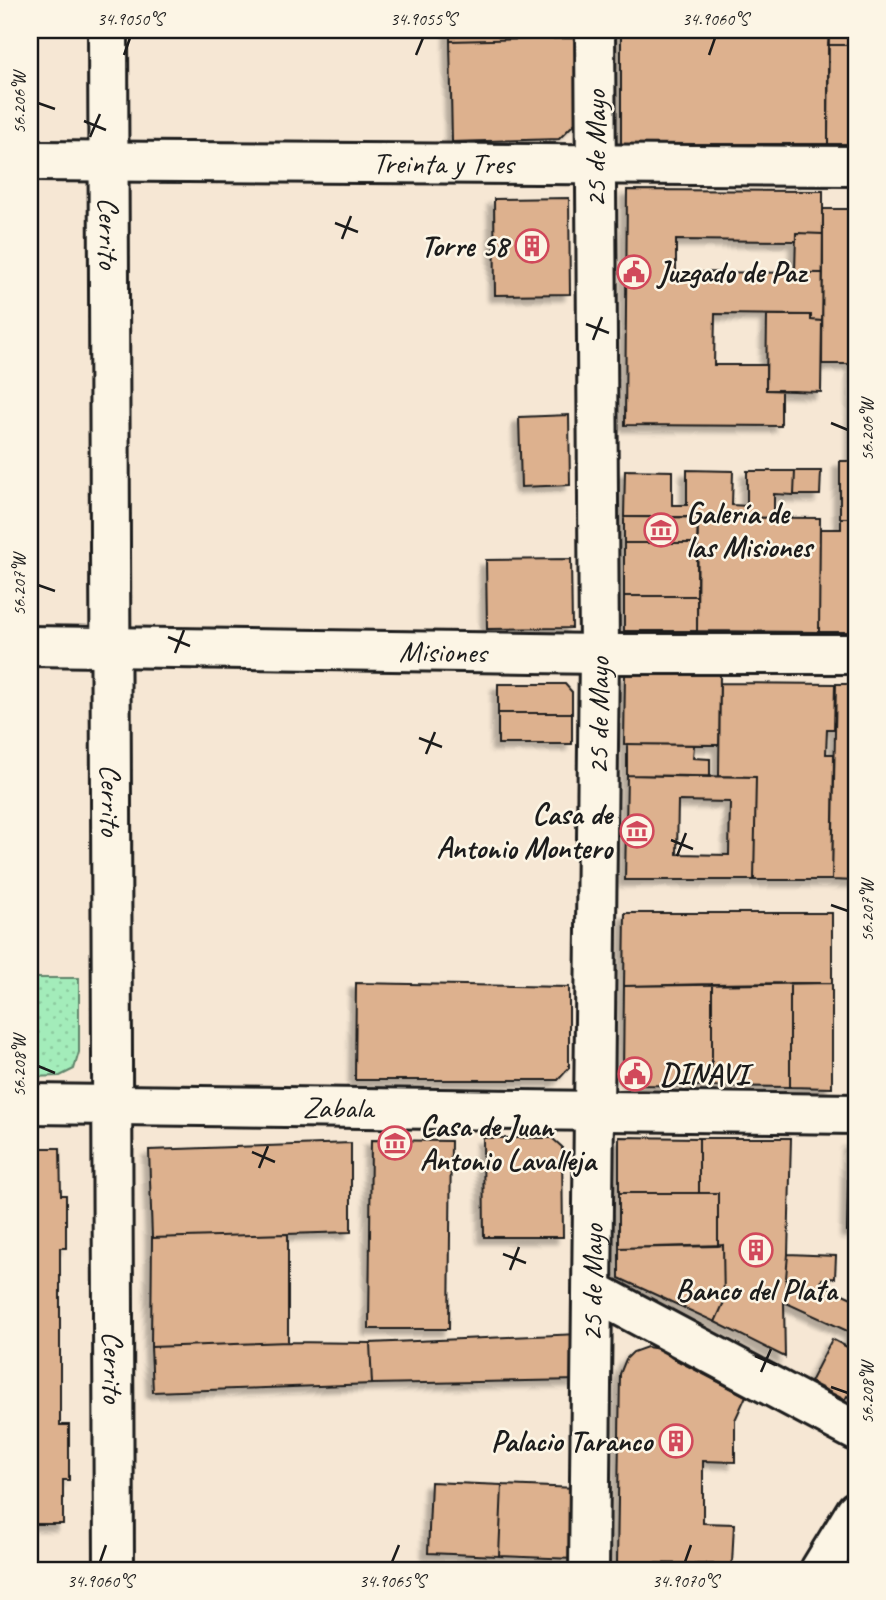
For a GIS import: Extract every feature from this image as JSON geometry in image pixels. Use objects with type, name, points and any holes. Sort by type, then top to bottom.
[{"type":"street","name":"Cerrito","points":[[108,30],[114,1570]]},
{"type":"street","name":"25 de Mayo","points":[[589,1570],[599,654],[595,30]]},
{"type":"street","name":"Treinta y Tres","points":[[30,161],[856,166]]},
{"type":"street","name":"Misiones","points":[[30,646],[599,654],[856,654]]},
{"type":"street","name":"Zabala","points":[[30,1104],[856,1114]]},
{"type":"street","points":[[593,1291],[856,1431]]},
{"type":"street","points":[[820,1570],[856,1511]]},
{"type":"green space","points":[[30,978],[79,978],[79,1052],[74,1069],[60,1076],[30,1077]]},
{"type":"building","points":[[450,30],[576,30],[576,38],[450,41]]},
{"type":"building","points":[[621,30],[829,30],[828,144],[621,144]]},
{"type":"building","points":[[829,30],[856,30],[856,45],[828,45]]},
{"type":"building","points":[[576,38],[578,120],[559,139],[452,142],[450,41]]},
{"type":"building","points":[[828,45],[856,45],[856,144],[828,144]]},
{"type":"building","points":[[627,190],[823,191],[823,234],[796,233],[796,241],[676,240],[676,272],[823,273],[822,321],[811,320],[811,315],[715,314],[714,365],[766,365],[766,390],[781,390],[781,426],[625,425]]},
{"type":"building","name":"Torre 58","points":[[569,198],[570,294],[495,295],[494,199]]},
{"type":"building","points":[[823,209],[856,209],[856,364],[822,364]]},
{"type":"building","points":[[796,233],[823,234],[823,273],[795,273]]},
{"type":"building","points":[[767,315],[811,315],[811,320],[822,321],[821,392],[766,390]]},
{"type":"building","points":[[853,364],[856,364],[856,461],[852,461]]},
{"type":"building","points":[[569,415],[570,485],[521,487],[519,417]]},
{"type":"building","points":[[840,461],[856,461],[856,518],[840,518]]},
{"type":"building","points":[[625,470],[672,471],[672,505],[687,505],[687,470],[733,471],[732,505],[747,506],[747,471],[795,471],[794,495],[774,494],[774,518],[624,517]]},
{"type":"building","points":[[795,471],[821,471],[820,495],[794,495]]},
{"type":"building","name":"Galería de las Misiones","points":[[624,517],[698,517],[697,543],[624,543]]},
{"type":"building","points":[[698,517],[820,518],[819,632],[697,631]]},
{"type":"building","points":[[841,518],[856,518],[856,632],[819,632],[820,529],[841,529]]},
{"type":"building","points":[[624,543],[697,543],[697,596],[624,596]]},
{"type":"building","points":[[571,559],[572,628],[487,629],[486,560]]},
{"type":"building","points":[[624,596],[697,596],[697,631],[624,631]]},
{"type":"building","points":[[625,674],[720,675],[719,745],[624,744]]},
{"type":"building","points":[[720,683],[835,684],[834,729],[827,729],[826,754],[834,754],[832,880],[754,880],[756,777],[719,776]]},
{"type":"building","points":[[498,684],[565,684],[572,692],[572,713],[498,713]]},
{"type":"building","points":[[836,684],[856,684],[856,881],[832,880]]},
{"type":"building","points":[[498,713],[572,713],[572,744],[498,744]]},
{"type":"building","points":[[627,744],[694,745],[693,758],[710,759],[710,777],[627,775]]},
{"type":"building","points":[[627,775],[756,777],[754,880],[625,880]],"holes":[[[678,801],[730,802],[729,855],[677,854]]]},
{"type":"building","points":[[625,913],[832,913],[832,983],[624,986]]},
{"type":"building","points":[[356,983],[569,987],[569,1068],[558,1080],[355,1080]]},
{"type":"building","points":[[790,983],[790,1087],[712,1086],[712,984]]},
{"type":"building","points":[[790,983],[832,983],[832,1088],[790,1087]]},
{"type":"building","points":[[712,984],[712,1086],[634,1085],[623,1073],[624,986]]},
{"type":"building","points":[[619,1137],[699,1138],[699,1193],[619,1193]]},
{"type":"building","points":[[483,1138],[552,1138],[562,1147],[563,1237],[484,1237]]},
{"type":"building","name":"Banco del Plata","points":[[699,1138],[791,1138],[784,1302],[785,1357],[715,1322],[724,1302],[723,1245],[718,1246],[718,1193],[699,1193]]},
{"type":"building","points":[[371,1140],[451,1141],[449,1329],[369,1329]]},
{"type":"building","points":[[849,1142],[856,1142],[856,1231],[847,1231]]},
{"type":"building","points":[[351,1143],[351,1232],[152,1238],[149,1150]]},
{"type":"building","points":[[30,1148],[60,1148],[61,1195],[66,1195],[66,1248],[60,1248],[60,1425],[69,1425],[69,1480],[63,1480],[63,1524],[30,1524]]},
{"type":"building","points":[[619,1193],[718,1193],[718,1246],[619,1248]]},
{"type":"building","points":[[288,1234],[288,1342],[151,1347],[152,1238]]},
{"type":"building","points":[[723,1245],[724,1302],[715,1322],[619,1278],[619,1248]]},
{"type":"building","points":[[788,1254],[836,1256],[835,1278],[822,1279],[821,1284],[856,1300],[856,1335],[784,1302]]},
{"type":"building","points":[[852,1333],[856,1335],[856,1400],[847,1396],[845,1400],[810,1382],[832,1339],[847,1347]]},
{"type":"building","points":[[579,1334],[580,1380],[372,1384],[370,1343]]},
{"type":"building","points":[[288,1342],[370,1343],[372,1384],[153,1392],[151,1347]]},
{"type":"building","name":"Palacio Taranco","points":[[647,1347],[660,1349],[672,1358],[746,1396],[735,1420],[735,1462],[703,1461],[703,1523],[734,1524],[732,1564],[617,1563],[620,1374],[626,1359],[633,1352]]},
{"type":"building","points":[[431,1482],[502,1485],[499,1556],[428,1553]]},
{"type":"building","points":[[502,1485],[577,1488],[574,1559],[499,1556]]},
{"type":"place","name":"Torre 58","points":[[532,246]]},
{"type":"place","name":"Juzgado de Paz","points":[[634,272]]},
{"type":"place","name":"Galería de las Misiones","points":[[661,530]]},
{"type":"place","name":"Casa de Antonio Montero","points":[[637,831]]},
{"type":"place","name":"DINAVI","points":[[635,1074]]},
{"type":"place","name":"Casa de Juan Antonio Lavalleja","points":[[395,1143]]},
{"type":"place","name":"Banco del Plata","points":[[756,1250]]},
{"type":"place","name":"Palacio Taranco","points":[[676,1441]]}]
